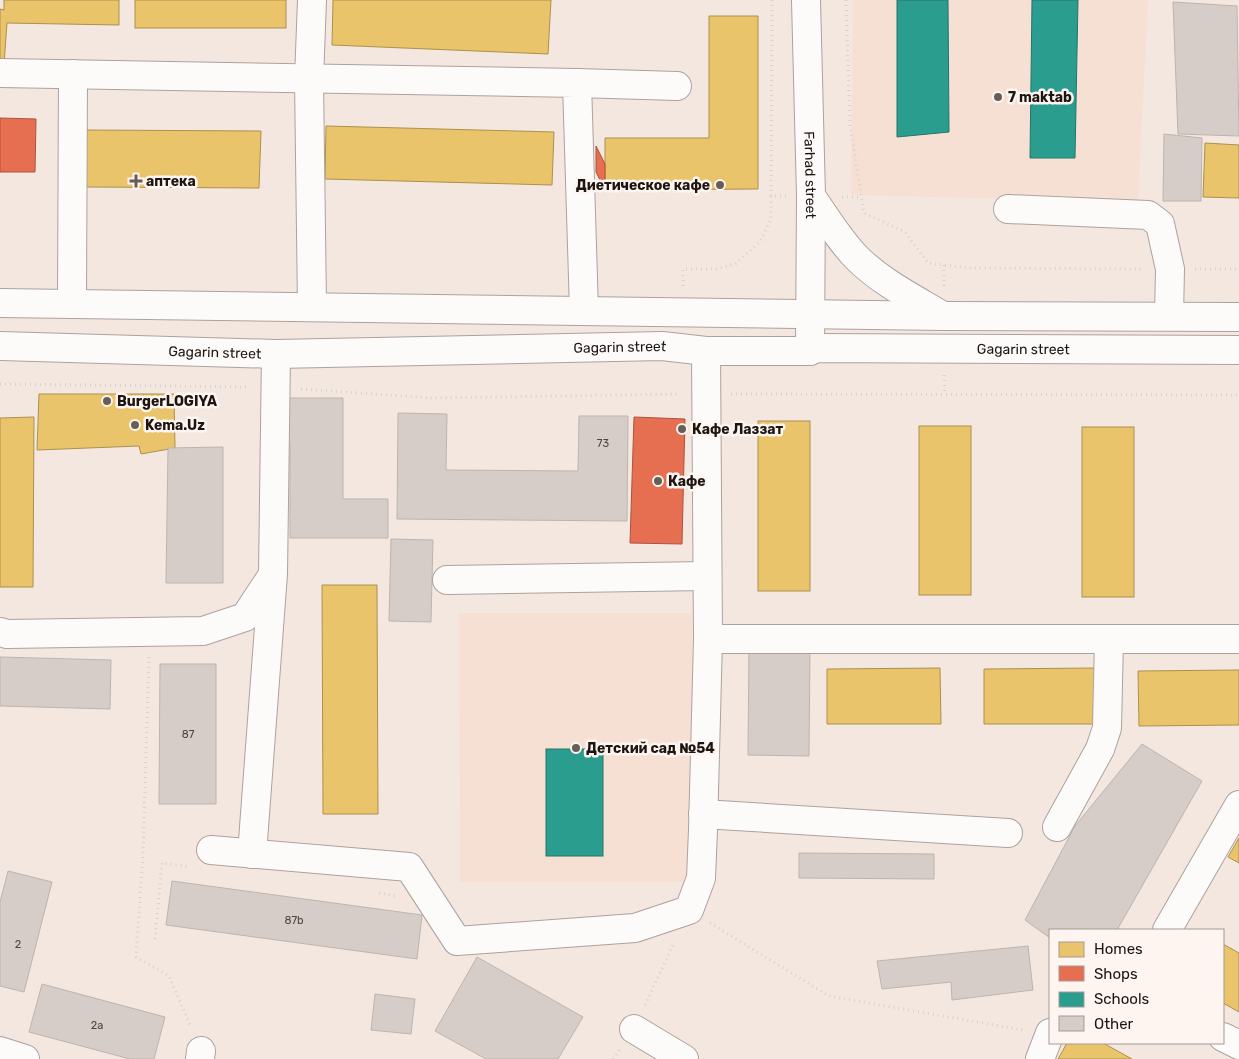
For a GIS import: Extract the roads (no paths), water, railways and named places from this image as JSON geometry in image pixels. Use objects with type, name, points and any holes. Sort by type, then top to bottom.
[{"type":"main road","points":[[312,0],[310,79],[312,307]]},
{"type":"main road","name":"Farhad street","points":[[806,0],[811,196],[810,351]]},
{"type":"main road","points":[[0,73],[677,86]]},
{"type":"main road","points":[[72,304],[73,74]]},
{"type":"main road","points":[[577,83],[584,311]]},
{"type":"main road","points":[[811,196],[856,258],[875,274],[902,292],[944,316]]},
{"type":"main road","points":[[1008,208],[1148,215],[1160,224],[1170,269],[1169,316]]},
{"type":"main road","points":[[0,303],[944,316],[1239,317]]},
{"type":"main road","name":"Gagarin street","points":[[0,346],[276,354],[662,346],[706,351],[810,351],[811,348],[1239,350]]},
{"type":"main road","points":[[201,858],[252,854],[409,867],[457,942],[635,928],[689,910],[701,878],[704,814],[708,639],[706,351]]},
{"type":"main road","points":[[252,854],[272,574],[276,354]]},
{"type":"main road","points":[[0,632],[7,634],[203,631],[245,617],[272,574]]},
{"type":"main road","points":[[447,580],[707,576]]},
{"type":"main road","points":[[708,639],[1239,639]]},
{"type":"main road","points":[[1057,827],[1100,749],[1108,728],[1109,639]]},
{"type":"main road","points":[[1169,929],[1239,804]]},
{"type":"main road","points":[[704,814],[1008,833]]},
{"type":"main road","points":[[634,1029],[684,1059]]},
{"type":"main road","points":[[1040,1032],[1040,1059]]},
{"type":"main road","points":[[1224,1038],[1239,1045]]},
{"type":"main road","points":[[0,1051],[26,1059]]},
{"type":"place","name":"7 maktab","points":[[998,97]]},
{"type":"place","name":"аптека","points":[[136,181]]},
{"type":"place","name":"Диетическое кафе","points":[[720,185]]},
{"type":"place","name":"BurgerLOGIYA","points":[[107,401]]},
{"type":"place","name":"Kema.Uz","points":[[135,425]]},
{"type":"place","name":"Кафе Лаззат","points":[[682,429]]},
{"type":"place","name":"Кафе","points":[[658,481]]},
{"type":"place","name":"Детский сад №54","points":[[576,748]]}]
